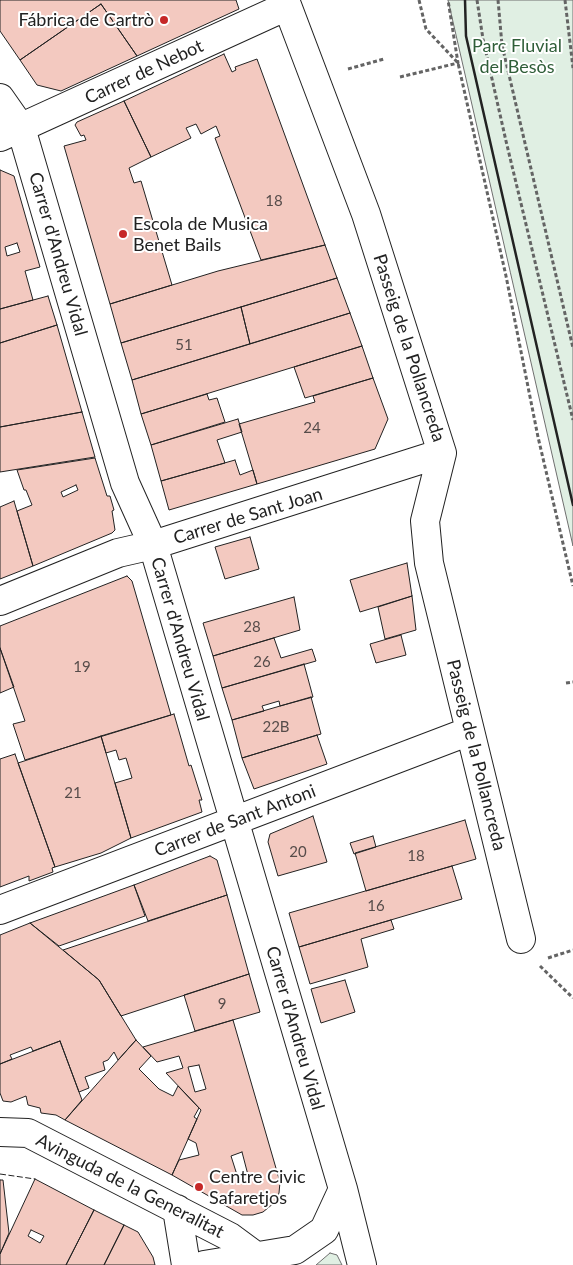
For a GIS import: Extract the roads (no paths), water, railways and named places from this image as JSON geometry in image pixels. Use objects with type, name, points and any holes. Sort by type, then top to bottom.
[{"type":"street","name":"Carrer de Nebot","points":[[10,133],[286,3]]},
{"type":"street","name":"Passeig de la Pollancreda","points":[[286,3],[366,214],[442,453],[425,521],[428,555],[470,732],[528,950]]},
{"type":"street","name":"Carrer d'Andreu Vidal","points":[[0,98],[125,483],[152,546],[343,1189],[362,1265]]},
{"type":"street","name":"Carrer de Sant Joan","points":[[0,601],[118,552],[152,546],[442,453]]},
{"type":"street","name":"Carrer de Sant Antoni","points":[[0,910],[470,732]]},
{"type":"street","name":"Avinguda de la Generalitat","points":[[0,1132],[28,1132],[230,1237],[261,1260]]},
{"type":"street","points":[[261,1260],[295,1250],[324,1230],[343,1189]]},
{"type":"street","points":[[176,1209],[186,1265]]},
{"type":"street","name":"Avinguda de la Generalitat","points":[[204,1265],[261,1260]]},
{"type":"place","name":"Fábrica de Cartrò","points":[[164,20]]},
{"type":"place","name":"Escola de Musica Benet Bails","points":[[123,234]]},
{"type":"place","name":"Centre Civic Safaretjos","points":[[199,1187]]},
{"type":"park label","name":"Parc Fluvial del Besòs","points":[[517,56]]}]
